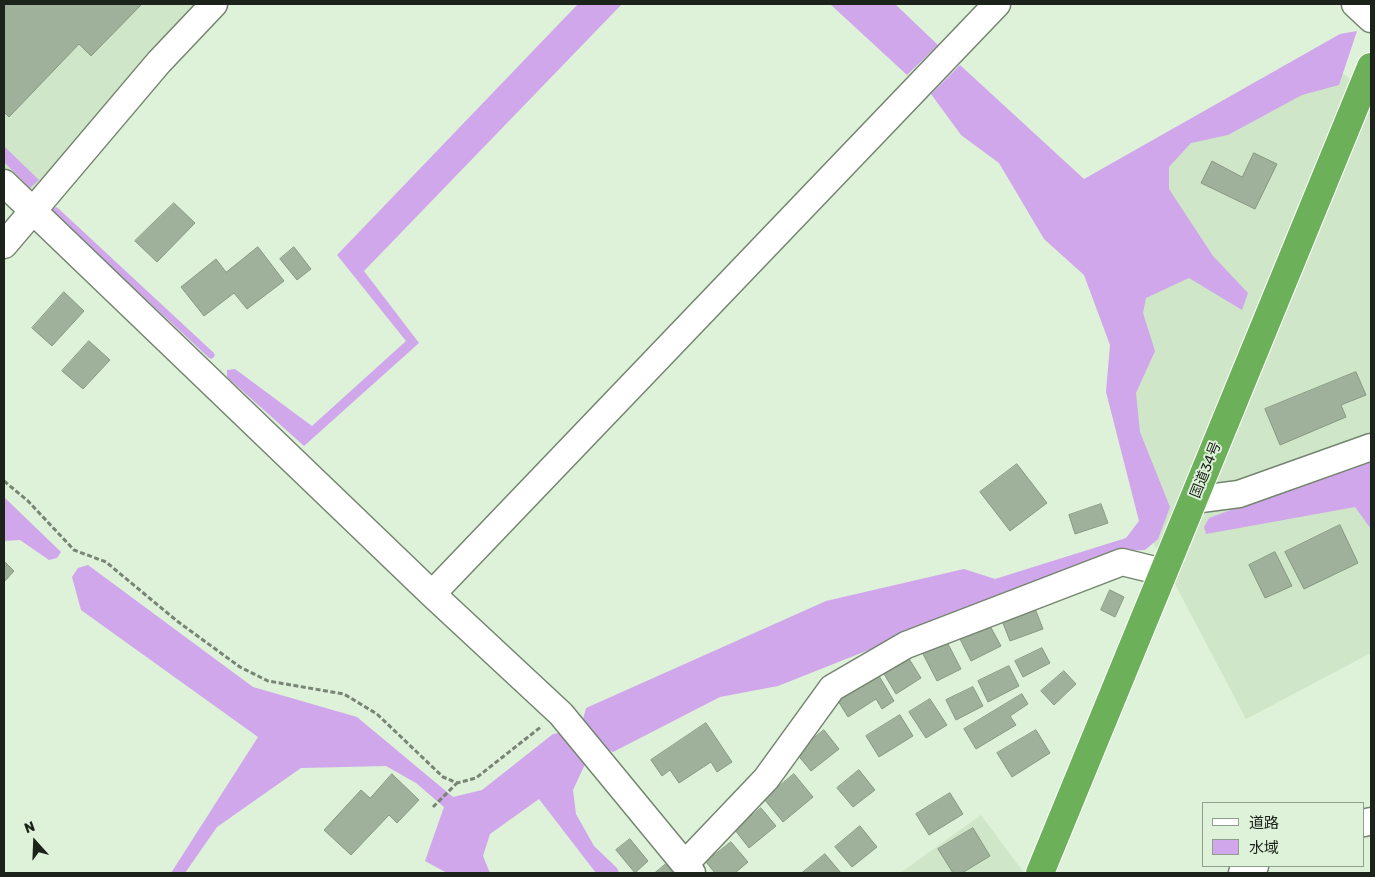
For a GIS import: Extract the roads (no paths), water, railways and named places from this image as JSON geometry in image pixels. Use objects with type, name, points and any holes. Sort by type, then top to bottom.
[{"type":"highway","name":"国道34号","points":[[1041,873],[1371,66]]},
{"type":"street","points":[[4,245],[159,62],[214,4]]},
{"type":"street","points":[[432,594],[997,4]]},
{"type":"street","points":[[1355,4],[1371,19]]},
{"type":"street","points":[[4,183],[432,594],[561,714],[689,869],[766,779],[832,688],[906,645],[1122,562],[1163,572]]},
{"type":"street","points":[[1193,500],[1239,494],[1371,447]]},
{"type":"street","points":[[1242,873],[1254,867]]},
{"type":"water","points":[[578,4],[622,4],[364,271],[419,343],[304,446],[227,377],[227,370],[235,369],[312,426],[406,341],[337,255]]},
{"type":"water","points":[[830,4],[895,4],[938,45],[907,75]]},
{"type":"water","points":[[1357,31],[1339,85],[1302,95],[1228,135],[1191,143],[1169,167],[1169,189],[1213,256],[1248,293],[1242,310],[1189,278],[1146,298],[1143,313],[1155,351],[1136,393],[1140,432],[1170,507],[1158,539],[1145,550],[1118,551],[778,686],[720,697],[613,752],[595,743],[573,790],[576,814],[594,846],[617,868],[619,873],[596,873],[539,799],[490,834],[483,856],[490,873],[447,873],[425,861],[444,807],[416,783],[386,766],[301,768],[217,827],[185,873],[171,873],[258,737],[81,610],[72,577],[78,568],[88,565],[253,687],[357,717],[453,797],[482,790],[553,734],[571,731],[582,723],[586,708],[826,601],[964,569],[995,579],[1126,538],[1139,521],[1106,392],[1110,345],[1084,275],[1044,239],[999,163],[961,135],[931,94],[960,65],[1084,179],[1340,34]]},
{"type":"water","points":[[4,146],[39,180],[30,188],[4,162]]},
{"type":"water","points":[[1371,459],[1371,529],[1355,507],[1206,534],[1204,527],[1209,518]]},
{"type":"water","points":[[4,497],[61,552],[57,558],[49,560],[20,540],[4,541]]},
{"type":"waterway","points":[[56,211],[211,355]]}]
